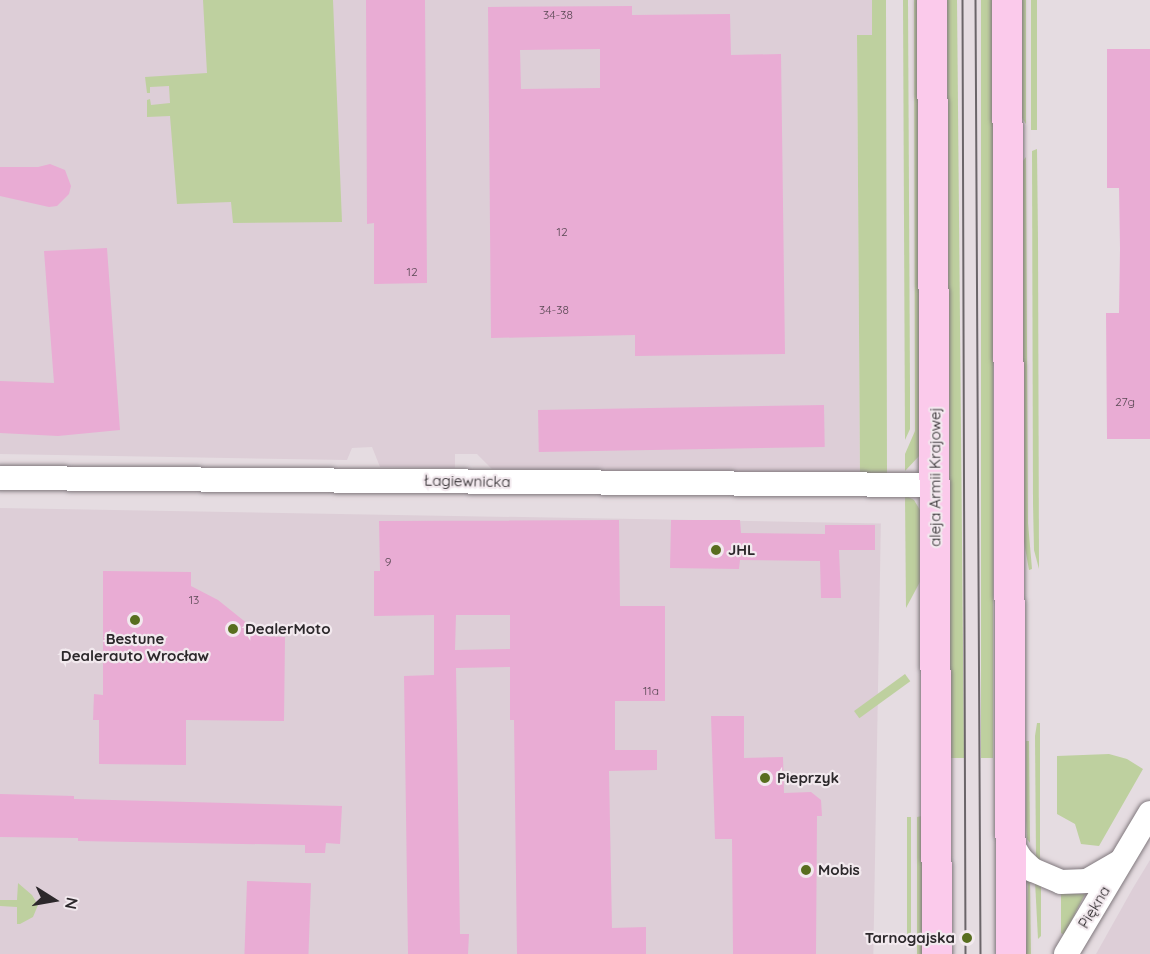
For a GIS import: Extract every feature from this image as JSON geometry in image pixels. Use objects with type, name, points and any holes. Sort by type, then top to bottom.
[{"type":"main road","name":"aleja Armii Krajowej","points":[[932,0],[937,954]]},
{"type":"main road","points":[[1007,0],[1011,954]]},
{"type":"street","name":"Łagiewnicka","points":[[0,478],[934,485]]},
{"type":"street","name":"Piękna","points":[[1066,954],[1150,813]]},
{"type":"street","name":"Piękna","points":[[1010,841],[1021,859],[1034,870],[1061,882],[1087,881],[1122,861]]},
{"type":"shaded area","points":[[0,0],[872,0],[872,35],[857,35],[860,476],[492,469],[477,454],[455,454],[455,468],[380,467],[372,447],[352,448],[347,460],[0,454]]},
{"type":"shaded area","points":[[0,508],[881,523],[873,954],[0,954]]},
{"type":"shaded area","points":[[1150,860],[1150,954],[1096,954],[1133,888]]},
{"type":"green space","points":[[203,0],[333,0],[342,222],[233,223],[231,202],[177,204],[170,116],[147,117],[147,100],[150,99],[151,105],[170,103],[169,86],[150,87],[150,93],[147,93],[145,77],[207,73]]},
{"type":"green space","points":[[872,0],[886,0],[887,477],[860,476],[857,35],[872,35]]},
{"type":"green space","points":[[903,0],[908,0],[910,392],[910,429],[905,440]]},
{"type":"green space","points":[[914,0],[918,0],[920,455],[905,471],[905,454],[915,431]]},
{"type":"green space","points":[[947,0],[957,0],[964,758],[950,758]]},
{"type":"green space","points":[[981,0],[993,0],[993,758],[981,758]]},
{"type":"green space","points":[[1021,0],[1026,0],[1026,124],[1022,118]]},
{"type":"green space","points":[[1031,0],[1037,0],[1037,130],[1031,130]]},
{"type":"green space","points":[[1037,149],[1039,569],[1034,550],[1033,503],[1032,151]]},
{"type":"green space","points":[[1026,157],[1028,523],[1032,569],[1029,570],[1024,542],[1022,162]]},
{"type":"green space","points":[[905,495],[914,500],[920,510],[921,580],[906,608]]},
{"type":"green space","points":[[905,674],[910,681],[859,718],[854,711]]},
{"type":"green space","points":[[1037,723],[1040,723],[1040,861],[1036,857],[1035,736]]},
{"type":"green space","points":[[1026,741],[1029,741],[1030,843],[1027,839],[1026,821]]},
{"type":"green space","points":[[1109,754],[1127,759],[1143,769],[1099,846],[1081,844],[1075,824],[1057,814],[1057,756]]},
{"type":"green space","points":[[922,816],[923,954],[917,954],[917,817]]},
{"type":"green space","points":[[907,817],[911,817],[911,937],[907,937]]},
{"type":"green space","points":[[1028,880],[1030,881],[1031,954],[1026,954]]},
{"type":"green space","points":[[1035,881],[1041,884],[1041,936],[1038,939]]},
{"type":"green space","points":[[18,883],[32,895],[38,905],[33,917],[20,924],[17,924],[17,907],[0,906],[0,900],[17,900]]},
{"type":"green space","points":[[1061,894],[1085,894],[1064,935],[1061,933]]},
{"type":"building","points":[[366,0],[425,0],[427,283],[374,284],[374,223],[367,224]]},
{"type":"building","points":[[632,6],[632,15],[730,14],[731,55],[781,54],[785,354],[635,356],[635,335],[491,338],[488,7]],"holes":[[[600,49],[600,88],[521,89],[520,50]]]},
{"type":"building","points":[[1107,49],[1150,49],[1150,439],[1107,439],[1106,313],[1119,313],[1120,249],[1119,188],[1107,188]]},
{"type":"building","points":[[50,164],[65,170],[71,186],[69,194],[57,206],[49,207],[0,196],[0,167],[38,167]]},
{"type":"building","points":[[107,248],[120,430],[58,436],[0,433],[0,381],[54,383],[44,251]]},
{"type":"building","points":[[824,405],[825,447],[539,452],[538,410]]},
{"type":"building","points":[[619,520],[620,606],[665,606],[665,701],[615,701],[615,750],[657,750],[657,770],[609,771],[612,928],[646,927],[646,954],[517,954],[514,720],[510,720],[510,667],[456,668],[460,934],[469,934],[468,954],[408,954],[404,676],[434,675],[434,615],[374,616],[374,571],[380,571],[379,521]],"holes":[[[456,615],[510,615],[510,649],[455,650]]]},
{"type":"building","points":[[671,520],[740,520],[741,533],[825,534],[825,525],[875,525],[875,550],[839,550],[841,598],[821,598],[820,561],[740,560],[739,569],[670,568]]},
{"type":"building","points":[[103,571],[191,572],[191,586],[218,600],[263,636],[285,637],[284,721],[186,720],[186,765],[99,764],[99,720],[93,720],[94,694],[103,695]]},
{"type":"building","points":[[711,716],[744,716],[744,758],[783,757],[784,793],[811,792],[821,800],[822,816],[817,816],[816,954],[733,954],[732,839],[715,839]]},
{"type":"building","points":[[0,794],[74,796],[74,799],[342,806],[340,844],[326,843],[325,853],[305,853],[305,845],[78,841],[78,838],[0,837]]},
{"type":"building","points":[[247,881],[311,883],[308,954],[244,954]]},
{"type":"tram line","points":[[963,0],[966,954]]},
{"type":"tram line","points":[[976,0],[981,954]]},
{"type":"place","name":"JHL","points":[[716,550]]},
{"type":"place","name":"Bestune Dealerauto Wrocław","points":[[135,620]]},
{"type":"place","name":"DealerMoto","points":[[233,629]]},
{"type":"place","name":"Pieprzyk","points":[[765,778]]},
{"type":"place","name":"Mobis","points":[[806,870]]},
{"type":"place","name":"Tarnogajska","points":[[967,938]]}]
